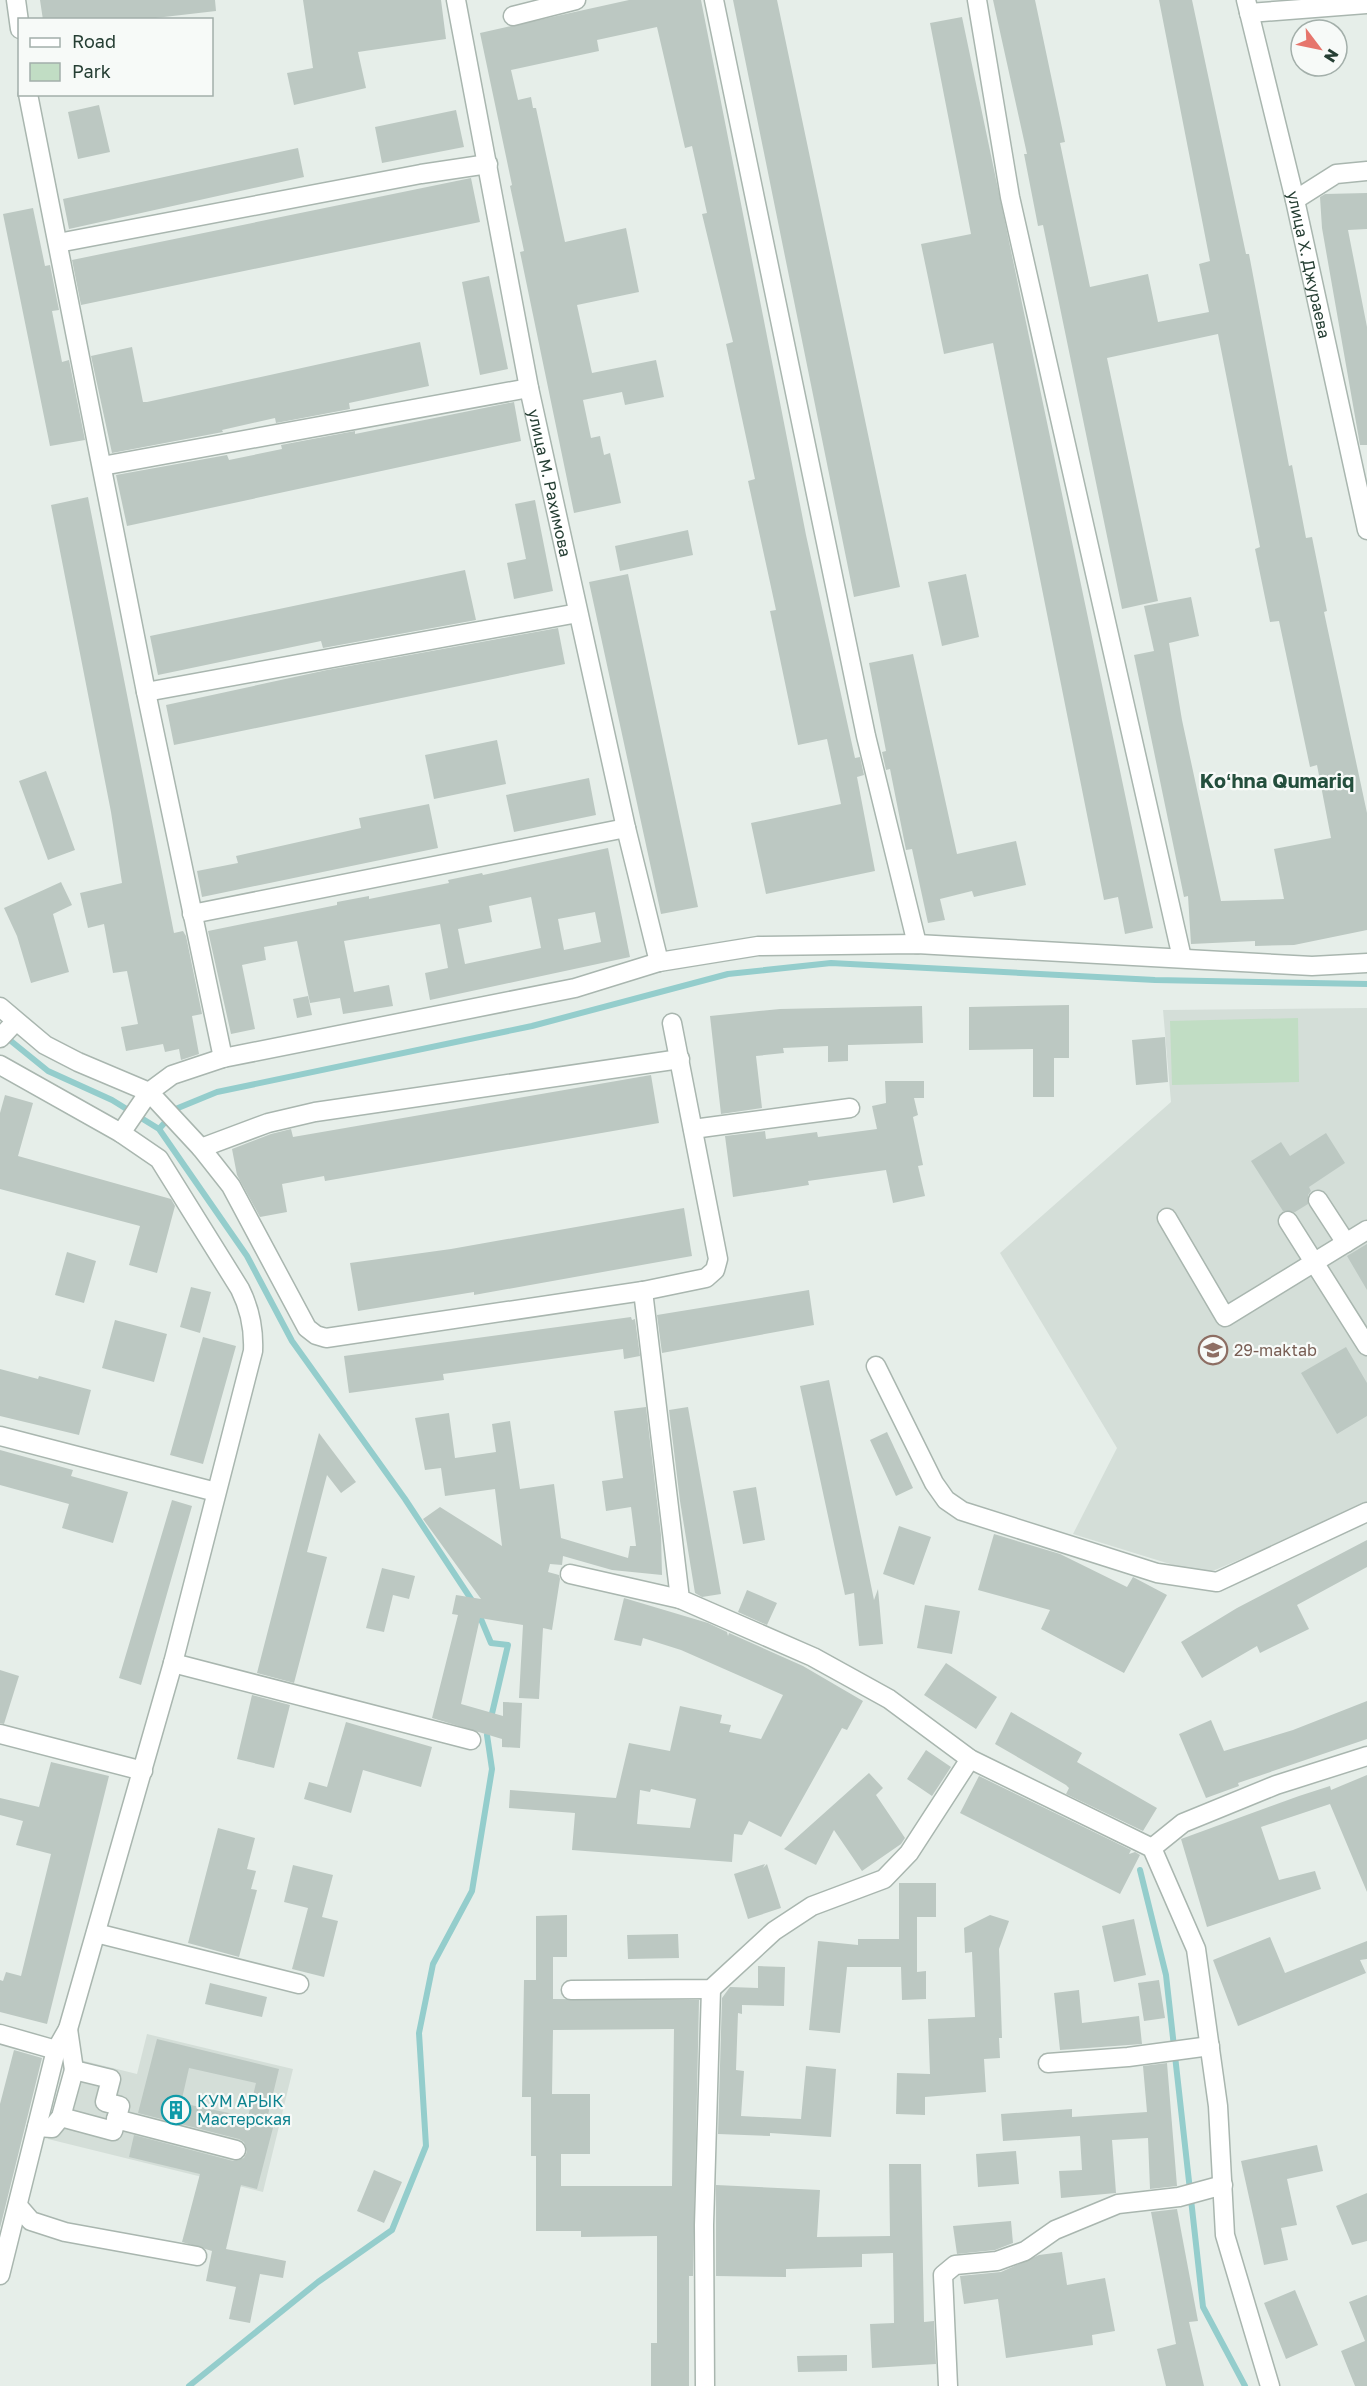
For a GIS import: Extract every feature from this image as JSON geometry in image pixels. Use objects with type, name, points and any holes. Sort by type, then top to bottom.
[{"type":"street","points":[[16,0],[18,18]]},
{"type":"street","name":"улица М. Рахимова","points":[[456,0],[529,388],[626,828],[660,962]]},
{"type":"street","points":[[513,16],[576,0]]},
{"type":"street","points":[[714,0],[866,736],[917,944]]},
{"type":"street","points":[[977,0],[1010,197],[1182,958]]},
{"type":"street","points":[[1248,7],[1367,4]]},
{"type":"street","name":"улица Х. Джураева","points":[[1248,7],[1295,200],[1367,530]]},
{"type":"street","points":[[28,96],[146,692],[223,1058]]},
{"type":"street","points":[[58,243],[421,174],[488,164]]},
{"type":"street","points":[[1295,200],[1336,174],[1367,171]]},
{"type":"street","points":[[102,466],[529,388]]},
{"type":"street","points":[[146,692],[578,613]]},
{"type":"street","points":[[192,914],[626,828]]},
{"type":"street","points":[[121,1133],[145,1099],[172,1075],[223,1058],[575,988],[660,962],[758,946],[917,944],[1312,966],[1367,963]]},
{"type":"street","points":[[0,1007],[45,1045],[162,1106],[201,1148],[231,1186],[307,1328],[316,1335],[326,1338],[643,1291],[706,1278],[715,1270],[718,1259],[672,1023]]},
{"type":"street","points":[[0,1038],[15,1022]]},
{"type":"street","points":[[201,1148],[268,1123],[315,1112],[680,1059]]},
{"type":"street","points":[[0,1065],[121,1133],[159,1159],[247,1304],[254,1336],[253,1352],[173,1662],[68,2029],[56,2050],[0,2275]]},
{"type":"street","points":[[693,1129],[849,1108]]},
{"type":"street","points":[[1318,1200],[1346,1243]]},
{"type":"street","points":[[1167,1218],[1225,1317],[1367,1230]]},
{"type":"street","points":[[1288,1221],[1367,1346]]},
{"type":"street","points":[[643,1291],[680,1599]]},
{"type":"street","points":[[876,1365],[934,1483],[946,1500],[962,1511],[1157,1573],[1217,1582],[1367,1512]]},
{"type":"street","points":[[0,1436],[216,1492]]},
{"type":"street","points":[[570,1574],[680,1599],[813,1657],[890,1699],[970,1759],[1152,1848],[1196,1948],[1218,2106],[1225,2235],[1270,2386]]},
{"type":"street","points":[[173,1662],[471,1740]]},
{"type":"street","points":[[0,1734],[143,1771]]},
{"type":"street","points":[[1152,1848],[1183,1823],[1276,1785],[1367,1756]]},
{"type":"street","points":[[571,1990],[711,1989],[774,1931],[812,1906],[884,1879],[909,1852],[970,1759]]},
{"type":"street","points":[[96,1933],[299,1984]]},
{"type":"street","points":[[705,2386],[704,2224],[711,1989]]},
{"type":"street","points":[[37,2127],[52,2128],[61,2117],[74,2070],[68,2029]]},
{"type":"street","points":[[0,2034],[56,2050]]},
{"type":"street","points":[[1048,2063],[1210,2046]]},
{"type":"street","points":[[61,2117],[113,2131],[120,2106],[105,2102],[111,2079],[74,2070]]},
{"type":"street","points":[[116,2119],[236,2150]]},
{"type":"street","points":[[948,2386],[943,2275],[955,2265],[997,2261],[1025,2251],[1055,2230],[1118,2204],[1191,2193],[1222,2185]]},
{"type":"street","points":[[18,2206],[31,2221],[65,2232],[197,2256]]},
{"type":"shaded area","name":"29-maktab","points":[[1367,1008],[1367,1505],[1215,1570],[1199,1573],[1073,1534],[1117,1448],[1000,1253],[1171,1102],[1163,1010]]},
{"type":"shaded area","points":[[147,2034],[293,2069],[263,2192],[48,2139],[68,2057],[137,2074]]},
{"type":"green space","points":[[1298,1018],[1299,1082],[1172,1085],[1170,1021]]},
{"type":"building","points":[[40,0],[215,0],[216,11],[155,18],[43,18]]},
{"type":"building","points":[[303,0],[441,0],[446,39],[358,52],[366,88],[294,105],[287,73],[313,68]]},
{"type":"building","points":[[629,0],[701,0],[806,535],[855,758],[860,757],[864,775],[857,777],[875,871],[766,894],[751,823],[841,804],[827,739],[798,745],[770,611],[776,610],[748,481],[755,479],[726,344],[733,342],[702,214],[707,213],[692,146],[685,148],[657,27],[597,40],[599,51],[511,70],[518,100],[531,97],[533,108],[536,108],[565,242],[626,228],[639,292],[577,305],[592,373],[656,360],[664,397],[625,405],[622,392],[583,400],[591,438],[600,436],[604,455],[610,453],[621,503],[574,513],[520,252],[524,251],[510,186],[512,185],[480,33]]},
{"type":"building","points":[[733,0],[777,0],[900,587],[854,597]]},
{"type":"building","points":[[993,0],[1035,0],[1065,142],[1060,143],[1090,287],[1148,274],[1158,322],[1209,312],[1199,264],[1210,261],[1159,0],[1192,0],[1246,254],[1249,254],[1289,466],[1292,465],[1306,538],[1312,537],[1327,611],[1324,612],[1367,813],[1367,930],[1294,945],[1255,946],[1255,941],[1191,944],[1188,896],[1184,897],[1134,655],[1154,651],[1144,606],[1191,597],[1199,636],[1169,643],[1182,720],[1221,901],[1284,899],[1274,849],[1331,838],[1317,765],[1310,767],[1279,621],[1270,622],[1255,549],[1260,547],[1218,334],[1107,358],[1158,601],[1122,609],[1043,225],[1038,226],[1024,154],[1027,154]]},
{"type":"building","points":[[962,17],[1153,928],[1125,934],[1118,897],[1104,900],[993,343],[944,354],[921,244],[971,234],[930,23]]},
{"type":"building","points":[[99,105],[110,152],[78,159],[68,112]]},
{"type":"building","points":[[456,110],[464,147],[382,163],[375,127]]},
{"type":"building","points":[[298,148],[304,177],[69,229],[63,199]]},
{"type":"building","points":[[471,178],[480,222],[81,305],[72,260]]},
{"type":"building","points":[[1367,193],[1367,229],[1348,230],[1367,327],[1367,445],[1360,445],[1322,228],[1320,197],[1325,194]]},
{"type":"building","points":[[33,208],[45,266],[50,265],[59,310],[52,311],[62,362],[69,360],[85,440],[50,446],[3,214]]},
{"type":"building","points":[[489,276],[508,369],[480,375],[462,282]]},
{"type":"building","points":[[420,342],[429,386],[349,403],[350,409],[276,423],[275,418],[222,430],[223,432],[112,453],[91,356],[132,347],[143,402],[147,402]]},
{"type":"building","points":[[514,402],[521,441],[127,526],[116,475],[227,455],[229,460],[282,449],[281,445],[355,431],[355,434]]},
{"type":"building","points":[[88,497],[174,933],[183,931],[186,936],[202,1014],[192,1016],[199,1054],[181,1060],[179,1049],[165,1052],[163,1044],[126,1051],[121,1027],[138,1024],[127,971],[113,973],[104,924],[88,928],[80,893],[122,883],[111,812],[51,505]]},
{"type":"building","points":[[535,500],[553,591],[514,599],[507,563],[526,559],[515,504]]},
{"type":"building","points":[[688,530],[693,555],[620,571],[615,546]]},
{"type":"building","points":[[465,570],[476,620],[323,648],[321,641],[158,675],[150,636]]},
{"type":"building","points":[[628,574],[698,907],[661,914],[589,582]]},
{"type":"building","points":[[966,574],[979,637],[942,646],[928,582]]},
{"type":"building","points":[[558,628],[565,664],[174,745],[166,705],[327,670]]},
{"type":"building","points":[[913,654],[957,854],[1016,841],[1026,885],[974,897],[972,891],[940,899],[945,920],[928,923],[912,849],[906,850],[890,769],[886,770],[882,752],[886,751],[869,663]]},
{"type":"building","points":[[497,740],[506,784],[434,799],[425,755]]},
{"type":"building","points":[[46,771],[75,850],[48,860],[19,781]]},
{"type":"building","points":[[589,778],[596,815],[514,832],[506,795]]},
{"type":"building","points":[[429,804],[438,848],[202,897],[197,871],[238,863],[236,856],[361,828],[359,818]]},
{"type":"building","points":[[608,848],[630,957],[430,1000],[425,973],[448,968],[440,924],[344,941],[354,992],[389,985],[393,1006],[343,1014],[340,998],[310,1003],[297,941],[264,947],[266,960],[242,965],[255,1029],[231,1034],[208,931],[337,905],[337,902],[369,896],[369,899],[449,883],[448,880],[482,873],[483,875]],"holes":[[[531,897],[541,948],[465,964],[458,929],[492,922],[489,906]],[[595,912],[601,942],[564,950],[558,919]]]},
{"type":"building","points":[[61,882],[72,905],[53,914],[69,972],[31,983],[17,936],[4,908]]},
{"type":"building","points":[[308,996],[312,1015],[297,1018],[293,999]]},
{"type":"building","points":[[1069,1005],[1069,1058],[1054,1058],[1054,1097],[1033,1097],[1033,1049],[969,1050],[969,1007]]},
{"type":"building","points":[[922,1006],[923,1043],[848,1045],[848,1061],[828,1062],[828,1046],[783,1048],[784,1053],[756,1056],[762,1108],[721,1114],[710,1016],[780,1009]]},
{"type":"building","points":[[1165,1037],[1168,1082],[1136,1085],[1132,1040]]},
{"type":"building","points":[[651,1075],[659,1123],[325,1181],[324,1176],[282,1184],[287,1212],[260,1217],[237,1175],[232,1149],[291,1129],[293,1137]]},
{"type":"building","points":[[885,1081],[924,1081],[924,1098],[914,1098],[918,1115],[913,1117],[923,1165],[918,1166],[925,1196],[893,1203],[886,1170],[808,1181],[809,1185],[733,1197],[725,1136],[765,1131],[766,1139],[817,1132],[818,1137],[877,1129],[872,1106],[886,1103]]},
{"type":"building","points":[[5,1095],[33,1103],[18,1156],[171,1199],[175,1206],[157,1273],[129,1265],[140,1226],[0,1189],[0,1113]]},
{"type":"building","points":[[1326,1133],[1345,1163],[1309,1187],[1311,1191],[1308,1195],[1308,1204],[1295,1212],[1283,1211],[1251,1161],[1281,1142],[1290,1156]]},
{"type":"building","points":[[684,1208],[692,1256],[474,1295],[474,1292],[358,1311],[350,1263],[451,1249]]},
{"type":"building","points":[[1367,1244],[1367,1290],[1347,1256]]},
{"type":"building","points":[[67,1252],[96,1261],[84,1303],[55,1295]]},
{"type":"building","points":[[191,1287],[211,1292],[200,1333],[180,1327]]},
{"type":"building","points":[[809,1290],[814,1325],[662,1353],[657,1315]]},
{"type":"building","points":[[631,1317],[632,1320],[635,1319],[640,1356],[624,1359],[623,1349],[443,1374],[444,1380],[349,1393],[344,1356]]},
{"type":"building","points":[[115,1320],[167,1334],[154,1382],[102,1368]]},
{"type":"building","points":[[203,1337],[236,1346],[203,1464],[170,1455]]},
{"type":"building","points":[[1346,1347],[1367,1383],[1367,1416],[1337,1434],[1301,1373]]},
{"type":"building","points":[[0,1369],[38,1379],[39,1376],[91,1390],[79,1435],[0,1416]]},
{"type":"building","points":[[829,1380],[874,1600],[878,1589],[883,1644],[859,1646],[854,1593],[845,1595],[800,1386]]},
{"type":"building","points":[[646,1407],[661,1535],[662,1575],[612,1570],[563,1556],[562,1565],[550,1564],[548,1572],[559,1575],[560,1579],[552,1630],[543,1628],[539,1699],[519,1698],[523,1625],[480,1618],[461,1704],[503,1716],[503,1702],[522,1703],[520,1748],[502,1747],[502,1739],[432,1718],[458,1615],[452,1614],[456,1595],[481,1599],[423,1519],[440,1507],[502,1546],[495,1489],[445,1496],[441,1468],[425,1470],[415,1418],[449,1413],[455,1458],[496,1452],[492,1424],[510,1421],[520,1489],[554,1484],[561,1538],[628,1558],[630,1546],[636,1546],[631,1507],[606,1511],[602,1481],[623,1478],[614,1411]]},
{"type":"building","points":[[688,1407],[721,1594],[702,1597],[695,1593],[680,1501],[669,1410]]},
{"type":"building","points":[[887,1432],[913,1488],[896,1496],[870,1440]]},
{"type":"building","points":[[319,1433],[356,1482],[341,1493],[327,1475],[307,1552],[327,1557],[294,1683],[257,1673]]},
{"type":"building","points":[[0,1450],[73,1470],[71,1476],[128,1492],[113,1543],[62,1528],[69,1504],[0,1485]]},
{"type":"building","points":[[756,1487],[765,1540],[743,1544],[733,1491]]},
{"type":"building","points":[[172,1500],[192,1506],[141,1685],[119,1678]]},
{"type":"building","points":[[899,1526],[931,1537],[914,1585],[883,1574]]},
{"type":"building","points":[[994,1534],[1060,1554],[1127,1587],[1133,1577],[1167,1595],[1124,1673],[1041,1629],[1050,1610],[978,1590]]},
{"type":"building","points":[[1367,1540],[1367,1567],[1297,1605],[1309,1629],[1260,1653],[1257,1646],[1202,1678],[1181,1642],[1237,1608]]},
{"type":"building","points":[[382,1568],[415,1576],[409,1599],[393,1595],[384,1632],[366,1628]]},
{"type":"building","points":[[747,1590],[777,1603],[767,1625],[738,1612]]},
{"type":"building","points":[[624,1598],[708,1623],[727,1632],[728,1636],[729,1633],[803,1666],[863,1701],[847,1730],[842,1728],[781,1837],[749,1821],[742,1835],[734,1834],[732,1862],[572,1850],[575,1813],[509,1808],[510,1790],[616,1798],[629,1743],[670,1751],[680,1706],[722,1715],[720,1723],[731,1725],[729,1732],[761,1739],[783,1695],[681,1650],[643,1638],[641,1646],[614,1640]],"holes":[[[651,1789],[696,1799],[690,1828],[637,1824],[640,1790],[650,1792]]]},
{"type":"building","points":[[925,1605],[960,1611],[952,1654],[917,1648]]},
{"type":"building","points":[[946,1663],[997,1697],[976,1729],[924,1695]]},
{"type":"building","points":[[0,1670],[19,1676],[4,1724],[0,1723]]},
{"type":"building","points":[[252,1695],[290,1705],[274,1768],[237,1759]]},
{"type":"building","points":[[1367,1701],[1367,1739],[1238,1783],[1239,1786],[1206,1798],[1179,1734],[1211,1720],[1224,1751],[1293,1730]]},
{"type":"building","points":[[1011,1712],[1082,1753],[1077,1762],[1157,1808],[1143,1831],[1066,1794],[1069,1788],[1066,1785],[995,1744]]},
{"type":"building","points":[[346,1722],[432,1747],[421,1787],[363,1770],[351,1813],[304,1799],[309,1782],[327,1787]]},
{"type":"building","points":[[926,1750],[951,1767],[932,1796],[907,1779]]},
{"type":"building","points":[[51,1762],[109,1776],[47,2024],[0,2012],[0,1980],[3,1981],[6,1972],[21,1976],[51,1854],[16,1845],[23,1821],[0,1815],[0,1798],[39,1807]]},
{"type":"building","points":[[869,1773],[883,1788],[876,1795],[905,1838],[901,1844],[862,1871],[834,1830],[816,1865],[784,1849]]},
{"type":"building","points":[[1367,1775],[1367,1892],[1330,1804],[1261,1827],[1279,1880],[1315,1871],[1321,1889],[1207,1927],[1181,1839],[1299,1796],[1330,1786],[1331,1790]]},
{"type":"building","points":[[979,1776],[1131,1850],[1129,1854],[1135,1852],[1140,1855],[1120,1894],[960,1813]]},
{"type":"building","points":[[218,1828],[255,1838],[247,1869],[256,1871],[251,1889],[257,1890],[239,1957],[188,1943]]},
{"type":"building","points":[[765,1864],[763,1868],[767,1864],[781,1908],[748,1919],[734,1874]]},
{"type":"building","points":[[293,1865],[333,1875],[322,1917],[338,1921],[324,1977],[292,1969],[308,1908],[284,1902]]},
{"type":"building","points":[[899,1883],[936,1883],[936,1917],[917,1917],[917,1972],[926,1971],[926,1999],[902,2000],[901,1967],[847,1967],[840,2033],[809,2030],[818,1941],[858,1945],[858,1939],[899,1939]]},
{"type":"building","points":[[567,1915],[567,1957],[553,1957],[553,1999],[699,2000],[693,2276],[689,2276],[689,2386],[651,2386],[651,2343],[657,2343],[657,2236],[581,2237],[581,2231],[536,2231],[536,2156],[531,2156],[531,2097],[522,2097],[524,1980],[536,1980],[536,1916]],"holes":[[[674,2029],[672,2186],[561,2186],[561,2154],[590,2154],[590,2094],[552,2094],[553,2030]]]},
{"type":"building","points":[[990,1915],[1009,1921],[999,1949],[1002,2038],[999,2038],[1000,2058],[984,2059],[986,2092],[925,2097],[925,2115],[896,2114],[897,2073],[930,2074],[928,2019],[975,2017],[972,1952],[965,1953],[964,1928]]},
{"type":"building","points":[[1134,1919],[1146,1975],[1114,1982],[1102,1926]]},
{"type":"building","points":[[678,1934],[679,1958],[628,1959],[627,1935]]},
{"type":"building","points":[[1270,1937],[1285,1973],[1367,1941],[1367,1959],[1360,1960],[1366,1973],[1238,2026],[1213,1960]]},
{"type":"building","points":[[758,1966],[785,1967],[784,2006],[742,2005],[742,2014],[738,2013],[736,2070],[744,2071],[741,2116],[801,2119],[806,2066],[836,2069],[831,2137],[770,2133],[770,2136],[718,2134],[722,1998],[730,1987],[758,1988]]},
{"type":"building","points":[[1159,1980],[1165,2018],[1144,2021],[1138,1983]]},
{"type":"building","points":[[210,1983],[267,1997],[262,2017],[205,2004]]},
{"type":"building","points":[[1079,1990],[1082,2023],[1139,2016],[1142,2044],[1060,2050],[1054,1993]]},
{"type":"building","name":"КУМ АРЫК Мастерская","points":[[157,2039],[279,2069],[266,2123],[274,2124],[257,2189],[241,2185],[226,2249],[286,2261],[283,2278],[260,2274],[250,2323],[229,2319],[236,2287],[206,2281],[212,2251],[182,2242],[200,2174],[129,2157],[134,2135],[233,2161],[244,2158],[247,2152],[244,2142],[138,2113]],"holes":[[[189,2068],[256,2083],[248,2117],[181,2103]]]},
{"type":"building","points":[[14,2050],[42,2058],[0,2228],[0,2104]]},
{"type":"building","points":[[1167,2063],[1177,2186],[1150,2189],[1148,2138],[1112,2140],[1116,2193],[1061,2198],[1059,2171],[1082,2170],[1080,2136],[1003,2141],[1001,2114],[1072,2109],[1072,2117],[1147,2112],[1143,2066]]},
{"type":"building","points":[[1317,2145],[1323,2171],[1287,2179],[1297,2225],[1281,2228],[1288,2260],[1264,2265],[1241,2161]]},
{"type":"building","points":[[1016,2151],[1019,2184],[978,2187],[976,2154]]},
{"type":"building","points":[[889,2164],[921,2164],[924,2322],[934,2321],[936,2364],[872,2368],[870,2324],[894,2323],[893,2253],[862,2254],[862,2267],[786,2269],[786,2277],[716,2276],[716,2185],[820,2190],[817,2237],[890,2236]]},
{"type":"building","points":[[374,2170],[402,2182],[384,2223],[357,2211]]},
{"type":"building","points":[[1367,2193],[1367,2241],[1352,2245],[1336,2206]]},
{"type":"building","points":[[1177,2209],[1198,2321],[1189,2322],[1204,2386],[1166,2386],[1157,2349],[1176,2344],[1151,2212]]},
{"type":"building","points":[[1011,2221],[1013,2243],[995,2250],[957,2254],[953,2226]]},
{"type":"building","points":[[1062,2252],[1067,2285],[1105,2278],[1115,2331],[1092,2335],[1093,2345],[1006,2358],[998,2299],[964,2304],[960,2276],[1001,2272],[1039,2255]]},
{"type":"building","points":[[1295,2290],[1318,2345],[1286,2359],[1264,2303]]},
{"type":"building","points":[[1367,2295],[1367,2386],[1355,2386],[1341,2351],[1365,2341],[1349,2302]]},
{"type":"building","points":[[847,2355],[847,2371],[798,2372],[797,2356]]},
{"type":"waterway","points":[[159,1129],[178,1108],[217,1092],[532,1026],[728,974],[831,963],[1155,980],[1367,984]]},
{"type":"waterway","points":[[6,1037],[48,1071],[112,1100],[159,1129],[247,1256],[292,1341],[405,1499],[473,1602]]},
{"type":"waterway","points":[[189,2386],[318,2282],[392,2230],[426,2146],[419,2033],[433,1964],[472,1891],[492,1769],[487,1735],[508,1645],[491,1643],[478,1612]]},
{"type":"waterway","points":[[1140,1870],[1166,1975],[1203,2307],[1245,2386]]},
{"type":"place","name":"29-maktab","points":[[1213,1350]]},
{"type":"place","name":"КУМ АРЫК Мастерская","points":[[176,2110]]},
{"type":"district","name":"Koʻhna Qumariq","points":[[1277,781]]}]
